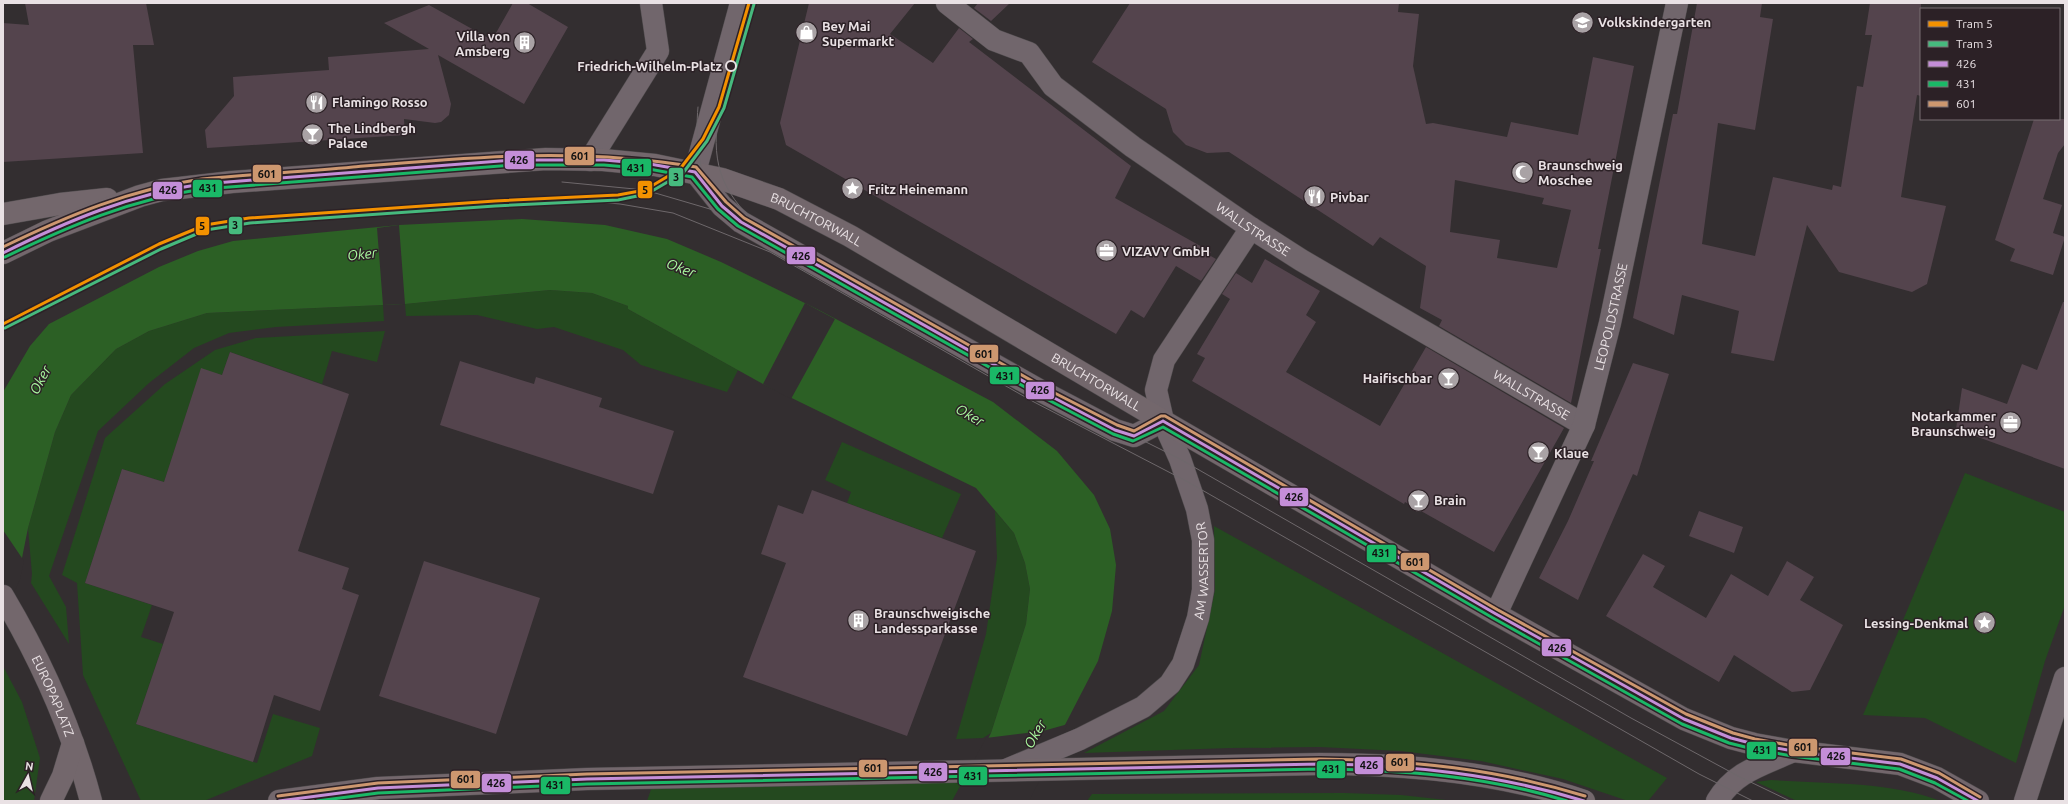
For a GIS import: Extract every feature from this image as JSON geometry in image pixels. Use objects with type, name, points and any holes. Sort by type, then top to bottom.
[{"type":"main road","name":"BRUCHTORWALL","points":[[140,196],[162,190],[232,182],[446,165],[546,159],[656,164],[695,172],[748,187],[794,206],[850,236],[1163,421],[1496,614],[1684,719],[1745,742],[1793,751],[1900,764],[1936,778],[1978,801]]},
{"type":"main road","points":[[3,214],[60,204],[140,196]]},
{"type":"main road","points":[[3,253],[48,231],[140,196]]},
{"type":"main road","name":"EUROPAPLATZ","points":[[3,596],[15,616],[53,694],[73,742],[91,801]]},
{"type":"main road","points":[[52,801],[63,776],[73,742]]},
{"type":"main road","points":[[279,801],[386,787],[612,778],[1320,764],[1391,766],[1428,769],[1505,781],[1584,801]]},
{"type":"street","points":[[590,160],[658,51],[651,3]]},
{"type":"street","points":[[741,3],[695,172],[722,206],[741,222],[1041,391],[1115,430],[1134,436],[1163,421]]},
{"type":"street","name":"WALLSTRASSE","points":[[947,3],[994,40],[1029,53],[1053,86],[1133,147],[1250,228],[1308,264],[1584,425]]},
{"type":"street","name":"LEOPOLDSTRASSE","points":[[1496,614],[1584,425],[1610,323],[1677,3]]},
{"type":"street","name":"AM WASSERTOR","points":[[1006,770],[1080,739],[1126,717],[1150,703],[1170,684],[1183,664],[1195,630],[1203,590],[1203,540],[1194,498],[1180,459],[1163,421],[1156,390],[1164,360],[1250,228]]},
{"type":"street","points":[[2025,801],[2065,678]]},
{"type":"street","points":[[1717,801],[1725,788],[1738,776],[1793,751]]},
{"type":"shaded area","points":[[550,290],[592,293],[628,306],[628,309],[738,370],[727,392],[641,365],[623,350],[554,327],[537,329],[477,315],[406,316],[405,304]]},
{"type":"shaded area","points":[[383,305],[384,321],[276,327],[229,333],[194,348],[149,383],[98,431],[49,576],[66,607],[69,644],[31,583],[32,574],[28,528],[55,432],[71,395],[116,349],[149,331],[207,313]]},
{"type":"shaded area","points":[[385,331],[377,362],[332,351],[322,384],[230,352],[222,375],[201,369],[164,482],[122,469],[85,583],[152,605],[141,637],[163,644],[136,724],[257,763],[273,714],[320,728],[312,756],[204,801],[141,801],[83,675],[77,583],[62,575],[105,438],[165,384],[215,350],[256,338]]},
{"type":"shaded area","points":[[842,442],[961,494],[942,538],[847,503],[851,492],[825,480]]},
{"type":"shaded area","points":[[1965,473],[2065,512],[2065,605],[2045,661],[2016,763],[1925,718],[1863,715]]},
{"type":"shaded area","points":[[995,511],[1014,533],[1025,563],[1030,589],[1026,624],[991,733],[983,738],[956,739],[986,634],[997,558]]},
{"type":"shaded area","points":[[1214,526],[1667,778],[1648,801],[1628,801],[1563,779],[1481,761],[1401,751],[1320,747],[1230,748],[1084,753],[1164,711],[1199,665],[1215,590]]},
{"type":"shaded area","points":[[3,666],[22,702],[40,758],[34,801],[3,801]]},
{"type":"shaded area","points":[[971,772],[954,801],[647,801],[655,778]]},
{"type":"shaded area","points":[[1771,780],[1857,784],[1900,790],[1941,801],[1797,801],[1756,782]]},
{"type":"shaded area","points":[[1344,793],[1401,795],[1455,801],[1087,801],[1092,794]]},
{"type":"water","name":"Oker","points":[[522,219],[605,225],[667,239],[721,262],[817,309],[993,402],[1057,451],[1094,495],[1110,529],[1116,565],[1112,611],[1098,661],[1038,777],[971,772],[991,733],[1026,624],[1030,589],[1025,563],[1014,533],[976,488],[763,384],[628,309],[628,306],[592,293],[550,290],[405,304],[207,313],[149,331],[116,349],[71,395],[55,432],[28,528],[18,578],[3,616],[3,392],[30,346],[49,324],[159,267],[198,251],[233,241],[399,225]]},
{"type":"pier","points":[[399,225],[405,304],[383,305],[377,228]]},
{"type":"pier","points":[[805,303],[835,319],[791,399],[763,384]]},
{"type":"pier","points":[[3,530],[24,561],[20,579],[3,618]]},
{"type":"pier","points":[[1068,724],[1029,801],[952,801],[986,738],[1043,731]]},
{"type":"building","points":[[25,3],[146,3],[154,45],[133,45],[143,153],[3,162],[3,23],[29,25]]},
{"type":"building","points":[[513,3],[527,3],[568,27],[524,104],[438,55],[451,104],[449,115],[441,122],[435,123],[404,119],[405,135],[207,148],[205,130],[234,96],[233,77],[329,70],[328,57],[429,49],[384,23],[429,5],[492,40]]},
{"type":"building","points":[[809,3],[915,3],[890,34],[933,63],[959,28],[973,39],[969,42],[1131,166],[1115,198],[1211,252],[1209,255],[1216,259],[1201,281],[1176,266],[1144,318],[1131,310],[1116,334],[786,145],[780,123]]},
{"type":"building","points":[[978,3],[1010,3],[991,21],[974,8]]},
{"type":"building","points":[[1130,3],[1399,3],[1398,12],[1419,14],[1413,66],[1426,124],[1433,123],[1507,137],[1511,122],[1578,135],[1593,57],[1634,66],[1598,249],[1601,249],[1571,403],[1439,326],[1442,320],[1420,308],[1426,266],[1380,237],[1373,246],[1229,152],[1207,153],[1186,145],[1173,132],[1166,109],[1092,62]],"holes":[[[1455,180],[1544,198],[1542,204],[1571,210],[1557,268],[1497,258],[1500,240],[1450,232]]]},
{"type":"building","points":[[1697,3],[1762,3],[1760,17],[1773,19],[1755,130],[1718,123],[1702,244],[1755,256],[1773,177],[1832,190],[1833,185],[1841,187],[1857,86],[1863,87],[1872,35],[1865,35],[1870,3],[1921,3],[1920,96],[1917,95],[1901,197],[1946,206],[1927,284],[1912,292],[1839,272],[1807,225],[1774,361],[1731,353],[1739,311],[1682,295],[1674,335],[1633,318],[1673,114],[1677,114]]},
{"type":"building","points":[[2065,119],[2065,144],[2058,153],[2043,199],[2062,205],[2053,233],[2065,237],[2053,275],[2010,261],[2015,249],[1995,240],[2034,120]]},
{"type":"building","points":[[1265,259],[1320,291],[1306,315],[1316,322],[1286,372],[1380,426],[1426,347],[1564,428],[1494,552],[1405,502],[1404,504],[1192,381],[1205,358],[1197,354],[1230,299],[1222,294],[1236,273],[1252,283]]},
{"type":"building","name":"Notarkammer Braunschweig","points":[[2063,302],[2065,302],[2065,469],[1956,429],[1962,388],[2007,404],[2022,364],[2037,370]]},
{"type":"building","points":[[230,352],[349,394],[298,551],[349,568],[342,589],[359,595],[320,711],[274,695],[253,762],[136,724],[174,612],[85,583],[122,469],[164,482],[201,368],[222,375]]},
{"type":"building","points":[[460,361],[534,384],[536,377],[602,398],[599,407],[674,431],[653,494],[440,425]]},
{"type":"building","points":[[1633,363],[1669,374],[1637,476],[1633,474],[1578,600],[1539,578],[1568,521],[1594,461],[1591,461]]},
{"type":"building","name":"Braunschweigische Landessparkasse","points":[[812,490],[976,551],[907,736],[743,677],[786,563],[761,554],[778,505],[803,514]]},
{"type":"building","points":[[1699,511],[1743,527],[1734,553],[1689,536]]},
{"type":"building","points":[[1643,554],[1665,566],[1653,587],[1706,618],[1731,574],[1768,596],[1787,561],[1814,577],[1800,600],[1843,625],[1810,690],[1792,692],[1734,655],[1719,682],[1606,616]]},
{"type":"building","points":[[424,561],[540,598],[496,734],[379,696]]},
{"type":"tram line","name":"5","points":[[3,324],[159,244],[205,225],[249,218],[495,201],[618,195],[645,190],[680,169],[703,139],[719,107],[749,3]]},
{"type":"tram line","name":"3","points":[[5,328],[161,249],[206,230],[250,223],[495,206],[618,200],[647,194],[683,173],[707,141],[724,108],[754,4]]},
{"type":"tram line","points":[[698,107],[698,147],[703,176],[708,190],[721,212],[734,225],[759,243]]},
{"type":"tram line","points":[[719,107],[716,143],[717,158],[721,172],[726,186],[734,199],[759,226]]},
{"type":"tram line","points":[[562,182],[645,190],[720,212],[763,230],[888,303],[1086,412],[1180,459],[1631,718],[1738,776],[1790,801]]},
{"type":"tram line","points":[[567,199],[620,204],[673,213],[770,252],[1034,402],[1188,482],[1699,774],[1753,801]]},
{"type":"transit line","name":"601","points":[[3,247],[75,214],[100,205],[150,189],[202,179],[482,157],[610,157],[696,167],[726,202],[744,218],[1043,387],[1117,425],[1134,431],[1161,416],[1165,416],[1498,610],[1686,714],[1733,733],[1755,739],[1794,746],[1901,759],[1939,773],[1980,797]]},
{"type":"transit line","name":"426","points":[[3,253],[51,230],[100,210],[150,194],[202,184],[513,160],[604,160],[650,164],[695,172]]},
{"type":"transit line","name":"431","points":[[5,257],[77,224],[101,215],[151,199],[203,189],[513,165],[604,165],[649,169],[692,177],[718,209],[738,226],[1039,395],[1113,434],[1133,441],[1163,427],[1493,618],[1682,724],[1729,743],[1753,749],[1792,756],[1899,769],[1935,783],[1968,801]]},
{"type":"transit line","name":"426","points":[[695,172],[722,206],[741,222],[1041,391],[1115,430],[1134,436],[1163,421]]},
{"type":"transit line","name":"426","points":[[1163,421],[1496,614],[1684,719],[1731,738],[1754,744],[1793,751],[1900,764],[1937,778],[1978,801]]},
{"type":"transit line","name":"601","points":[[278,796],[378,783],[587,774],[1320,759],[1388,761],[1454,768],[1520,779],[1585,796]]},
{"type":"transit line","name":"426","points":[[279,801],[378,788],[587,779],[1320,764],[1387,766],[1453,773],[1519,784],[1584,801]]},
{"type":"transit line","name":"431","points":[[317,801],[378,793],[587,784],[1320,769],[1414,773],[1476,780],[1537,792],[1567,801]]},
{"type":"place","name":"Volkskindergarten","points":[[1583,22]]},
{"type":"place","name":"Bey Mai Supermarkt","points":[[807,33]]},
{"type":"place","name":"Villa von Amsberg","points":[[525,43]]},
{"type":"place","name":"Friedrich-Wilhelm-Platz","points":[[731,66]]},
{"type":"place","name":"Flamingo Rosso","points":[[317,102]]},
{"type":"place","name":"The Lindbergh Palace","points":[[312,135]]},
{"type":"place","name":"Braunschweig Moschee","points":[[1523,172]]},
{"type":"place","name":"Fritz Heinemann","points":[[853,189]]},
{"type":"place","name":"Pivbar","points":[[1314,197]]},
{"type":"place","name":"VIZAVY GmbH","points":[[1106,251]]},
{"type":"place","name":"Haifischbar","points":[[1448,378]]},
{"type":"place","name":"Notarkammer Braunschweig","points":[[2011,423]]},
{"type":"place","name":"Klaue","points":[[1539,453]]},
{"type":"place","name":"Brain","points":[[1419,500]]},
{"type":"place","name":"Braunschweigische Landessparkasse","points":[[858,620]]},
{"type":"place","name":"Lessing-Denkmal","points":[[1984,623]]}]
